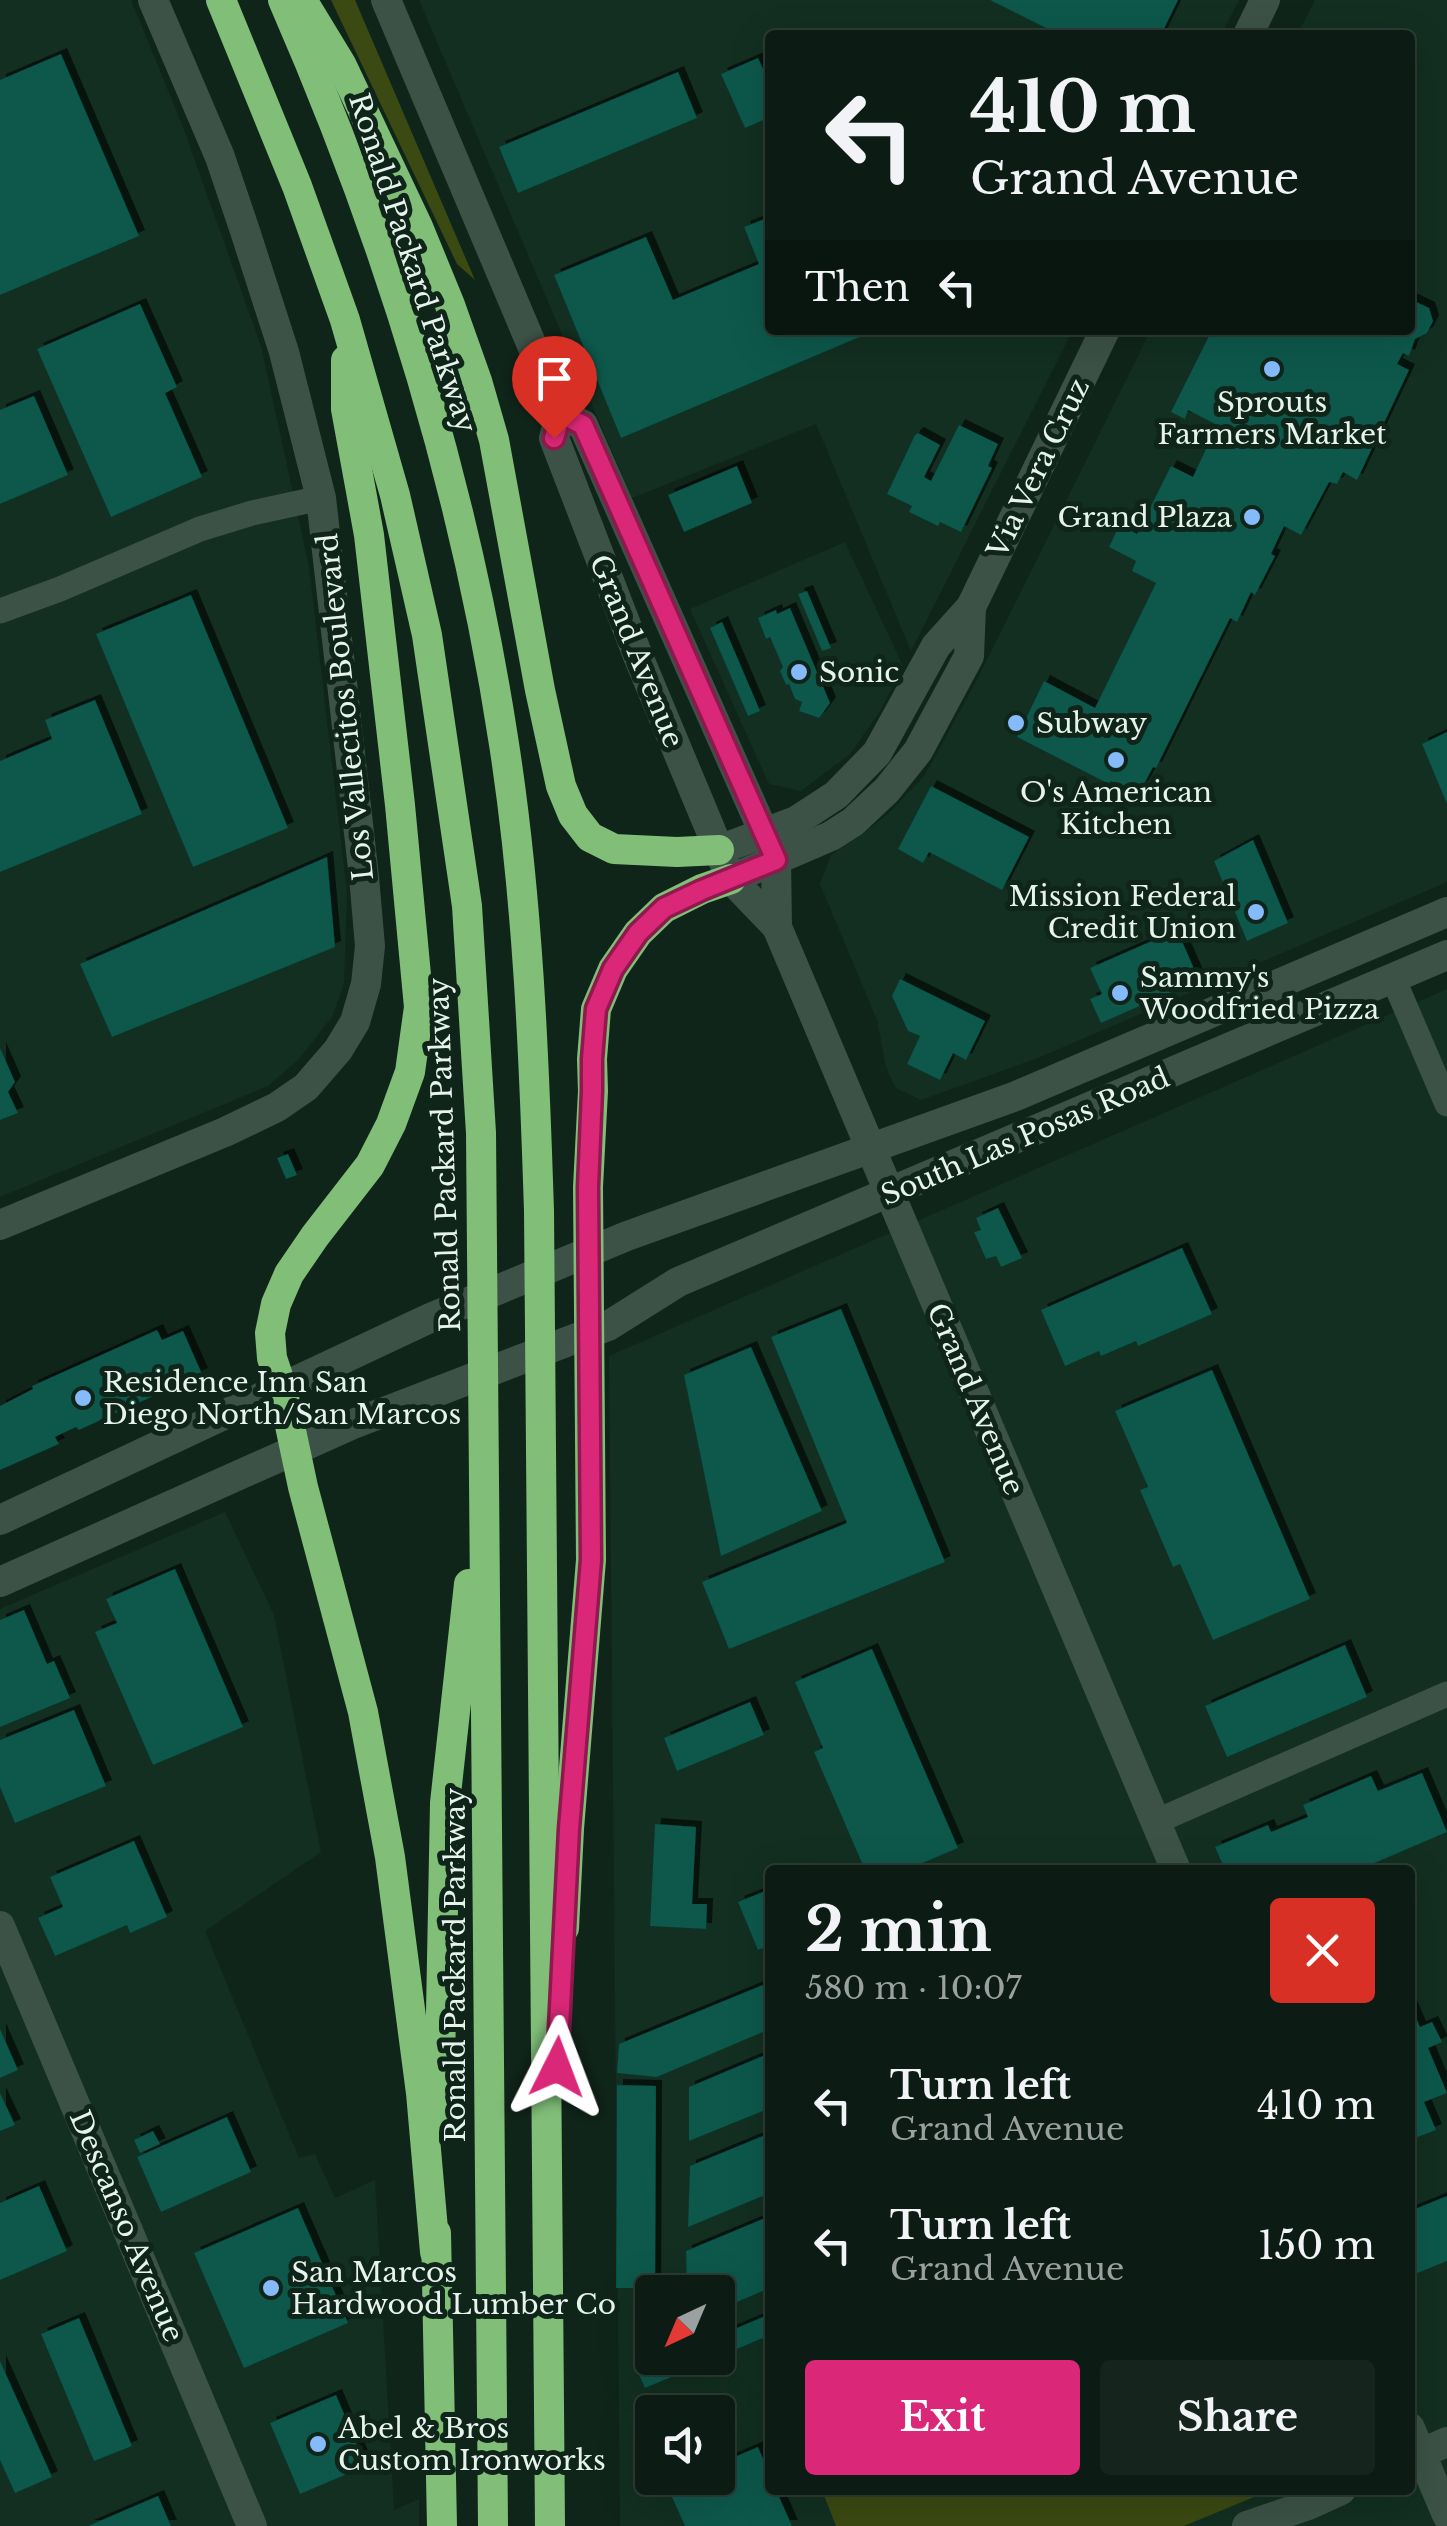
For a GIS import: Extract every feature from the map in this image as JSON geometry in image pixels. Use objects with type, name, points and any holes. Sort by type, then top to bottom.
[{"type":"highway","name":"Ronald Packard Parkway","points":[[221,0],[297,186],[345,320],[395,495],[427,635],[467,906],[481,1133],[493,2526]]},
{"type":"highway","name":"Ronald Packard Parkway","points":[[283,0],[366,206],[411,340],[448,475],[504,743],[521,879],[533,1020],[539,1211],[550,2526]]},
{"type":"highway","points":[[302,0],[340,64],[418,227],[476,381],[494,440],[540,690],[561,786],[572,816],[590,837],[614,849],[720,850]]},
{"type":"highway","points":[[345,320],[346,409],[373,570],[419,1007],[410,1072],[392,1124],[370,1165],[289,1274],[276,1304],[270,1334],[302,1488],[363,1712],[390,1858],[421,2093],[435,2252]]},
{"type":"highway","points":[[547,2266],[569,1829],[591,1560],[588,1187],[596,1009],[613,969],[638,933],[664,908],[732,879]]},
{"type":"highway","points":[[442,2526],[435,2252],[445,1803],[485,1457]]},
{"type":"main road","name":"Los Vallecitos Boulevard","points":[[0,1225],[277,1107],[306,1087],[329,1063],[356,1022],[366,984],[370,946],[322,498],[263,284],[220,157],[154,0]]},
{"type":"main road","name":"Grand Avenue","points":[[386,0],[561,414],[554,438],[645,674],[732,879],[777,927]]},
{"type":"main road","points":[[1250,30],[1265,0]]},
{"type":"main road","name":"Via Vera Cruz","points":[[732,879],[796,821],[836,795],[876,754],[936,646],[971,607],[1103,335]]},
{"type":"main road","name":"Grand Avenue","points":[[561,414],[583,425],[770,847],[777,927],[1174,1865]]},
{"type":"main road","points":[[585,520],[610,545],[644,606],[650,610],[664,609]]},
{"type":"main road","name":"Via Vera Cruz","points":[[720,850],[770,847],[831,836],[853,822],[887,790],[918,752],[969,656],[971,607]]},
{"type":"main road","name":"South Las Posas Road","points":[[0,1520],[430,1318],[627,1236],[1016,1096],[1447,912]]},
{"type":"main road","name":"South Las Posas Road","points":[[0,1582],[353,1424],[608,1326],[678,1282],[1447,955]]},
{"type":"main road","name":"Descanso Avenue","points":[[0,1926],[252,2526]]},
{"type":"main road","points":[[1422,2445],[1447,2515]]},
{"type":"main road","points":[[1246,2526],[1331,2495]]},
{"type":"street","points":[[0,611],[200,529],[322,498]]},
{"type":"street","points":[[1392,978],[1447,1104]]},
{"type":"street","points":[[1156,1822],[1447,1694]]},
{"type":"shaded area","points":[[0,0],[131,0],[183,127],[261,346],[309,566],[347,893],[344,984],[332,1017],[299,1059],[268,1086],[0,1197]]},
{"type":"shaded area","points":[[419,0],[1239,0],[1224,30],[765,30],[765,335],[1070,335],[911,651],[816,424],[632,498]]},
{"type":"shaded area","name":"Grand Plaza","points":[[1315,0],[1447,0],[1447,882],[1038,1058],[921,1100],[893,1083],[877,1020],[820,884],[831,855],[889,813],[925,775],[977,680],[1149,335],[1415,335],[1415,30],[1300,30]]},
{"type":"shaded area","points":[[845,542],[903,666],[880,711],[850,754],[801,791],[769,784],[690,609]]},
{"type":"shaded area","points":[[1447,989],[1447,2526],[620,2526],[609,1356]]},
{"type":"shaded area","points":[[225,1512],[274,1615],[321,1852],[205,1931],[299,2158],[315,2154],[335,2198],[375,2180],[394,2510],[419,2499],[419,2526],[0,2526],[0,1609]]},
{"type":"green space","points":[[331,0],[355,0],[475,280],[457,264]]},
{"type":"green space","points":[[824,2495],[1259,2495],[1184,2526],[836,2526]]},
{"type":"building","points":[[990,0],[1178,0],[1163,30],[1050,30]]},
{"type":"building","points":[[61,54],[139,236],[0,295],[0,80]]},
{"type":"building","points":[[758,58],[765,73],[765,119],[745,128],[721,74]]},
{"type":"building","points":[[678,72],[697,118],[518,193],[499,147]]},
{"type":"building","points":[[765,219],[765,335],[864,335],[621,438],[554,275],[646,237],[673,300],[759,264],[744,227]]},
{"type":"building","points":[[1415,301],[1429,308],[1433,321],[1427,333],[1415,339],[1409,356],[1403,353],[1397,364],[1409,370],[1357,480],[1343,472],[1337,484],[1329,482],[1301,535],[1284,526],[1271,554],[1275,556],[1255,595],[1251,592],[1237,622],[1230,618],[1156,768],[1153,767],[1143,786],[1128,790],[1017,737],[1044,681],[1095,708],[1156,583],[1132,571],[1136,561],[1109,547],[1120,524],[1137,534],[1171,466],[1193,477],[1217,425],[1188,410],[1185,419],[1171,412],[1210,335],[1415,335]]},
{"type":"building","points":[[140,304],[177,387],[165,393],[202,477],[111,517],[37,349]]},
{"type":"building","points":[[34,396],[68,475],[0,504],[0,410]]},
{"type":"building","points":[[959,425],[998,444],[988,466],[992,468],[961,532],[909,512],[912,506],[887,494],[915,435],[940,445],[924,477],[931,481]]},
{"type":"building","points":[[737,466],[752,503],[684,532],[668,495]]},
{"type":"building","points":[[807,591],[831,648],[822,651],[798,594]]},
{"type":"building","points":[[191,595],[288,828],[193,867],[96,634]]},
{"type":"building","points":[[790,608],[830,703],[819,718],[799,711],[802,702],[795,699],[789,684],[786,685],[780,671],[783,667],[758,618]]},
{"type":"building","points":[[722,622],[760,711],[748,716],[710,628]]},
{"type":"building","points":[[95,700],[142,814],[0,872],[0,761],[52,739],[45,720]]},
{"type":"building","points":[[1447,732],[1447,804],[1422,744]]},
{"type":"building","points":[[931,786],[1029,837],[1002,890],[929,852],[923,863],[898,849]]},
{"type":"building","points":[[1253,840],[1288,923],[1247,941],[1214,861]]},
{"type":"building","points":[[327,857],[335,947],[112,1037],[80,964]]},
{"type":"building","points":[[1177,930],[1199,980],[1101,1023],[1090,999],[1102,994],[1090,968]]},
{"type":"building","points":[[900,979],[985,1021],[966,1060],[953,1053],[940,1080],[907,1064],[920,1036],[908,1031],[892,996]]},
{"type":"building","points":[[0,1048],[15,1082],[8,1092],[18,1113],[0,1120]]},
{"type":"building","points":[[288,1154],[297,1175],[286,1179],[277,1158]]},
{"type":"building","points":[[998,1208],[1022,1258],[1001,1267],[996,1256],[986,1259],[974,1232],[981,1230],[976,1218]]},
{"type":"building","points":[[1182,1248],[1212,1314],[1138,1346],[1136,1341],[1101,1356],[1099,1351],[1065,1366],[1041,1310]]},
{"type":"building","points":[[841,1309],[945,1562],[729,1649],[702,1582],[847,1523],[771,1337]]},
{"type":"building","name":"Residence Inn San Diego North/San Marcos","points":[[157,1330],[162,1340],[183,1331],[202,1374],[79,1430],[76,1427],[55,1437],[59,1444],[0,1470],[0,1406],[33,1389],[32,1386]]},
{"type":"building","points":[[751,1347],[822,1511],[721,1556],[684,1375]]},
{"type":"building","points":[[1212,1370],[1310,1599],[1213,1640],[1180,1564],[1173,1567],[1140,1490],[1148,1487],[1115,1411]]},
{"type":"building","points":[[175,1569],[243,1727],[153,1765],[95,1632],[117,1623],[106,1599]]},
{"type":"building","points":[[24,1610],[47,1664],[54,1661],[70,1698],[0,1727],[0,1620]]},
{"type":"building","points":[[1345,1645],[1367,1697],[1227,1757],[1205,1706]]},
{"type":"building","points":[[872,1649],[958,1848],[918,1865],[863,1865],[814,1752],[823,1748],[795,1682]]},
{"type":"building","points":[[750,1702],[764,1735],[677,1771],[664,1738]]},
{"type":"building","points":[[74,1710],[106,1786],[15,1823],[0,1787],[0,1740]]},
{"type":"building","points":[[1422,1773],[1447,1832],[1370,1865],[1223,1865],[1215,1847],[1268,1825],[1271,1832],[1308,1817],[1303,1805],[1371,1776],[1378,1791]]},
{"type":"building","points":[[655,1824],[696,1827],[692,1904],[707,1904],[706,1929],[650,1926]]},
{"type":"building","points":[[134,1841],[167,1917],[130,1933],[127,1925],[55,1956],[38,1918],[63,1907],[50,1877]]},
{"type":"building","points":[[765,1891],[765,1947],[758,1950],[738,1902]]},
{"type":"building","points":[[765,1984],[765,2031],[657,2077],[617,2073],[619,2044]]},
{"type":"building","points":[[1415,2016],[1420,2027],[1432,2022],[1442,2042],[1428,2048],[1447,2093],[1424,2102],[1436,2130],[1415,2138]]},
{"type":"building","points":[[0,2029],[18,2070],[0,2078]]},
{"type":"building","points":[[765,2055],[765,2110],[689,2141],[689,2087]]},
{"type":"building","points":[[617,2085],[656,2086],[655,2275],[635,2275],[635,2288],[616,2288]]},
{"type":"building","points":[[0,2093],[15,2125],[0,2131]]},
{"type":"building","points":[[227,2117],[251,2172],[161,2212],[137,2157]]},
{"type":"building","points":[[153,2131],[160,2144],[140,2153],[134,2140]]},
{"type":"building","points":[[765,2135],[765,2195],[688,2227],[690,2166]]},
{"type":"building","points":[[39,2186],[67,2251],[0,2280],[0,2203]]},
{"type":"building","points":[[1447,2196],[1447,2261],[1415,2274],[1415,2209]]},
{"type":"building","name":"San Marcos Hardwood Lumber Co","points":[[298,2208],[348,2323],[244,2368],[194,2253]]},
{"type":"building","points":[[765,2218],[765,2290],[735,2303],[735,2275],[687,2275],[686,2251]]},
{"type":"building","points":[[765,2316],[765,2337],[735,2350],[735,2329]]},
{"type":"building","points":[[79,2318],[132,2446],[94,2461],[41,2334]]},
{"type":"building","points":[[0,2361],[52,2477],[15,2493],[0,2460]]},
{"type":"building","points":[[639,2375],[676,2375],[645,2388]]},
{"type":"building","name":"Abel & Bros Custom Ironworks","points":[[336,2395],[366,2466],[300,2494],[270,2423]]},
{"type":"building","points":[[758,2447],[765,2463],[765,2495],[778,2495],[792,2526],[685,2526],[671,2495],[735,2495],[735,2457]]},
{"type":"building","points":[[158,2496],[171,2526],[88,2526]]},
{"type":"place","name":"Sprouts Farmers Market","points":[[1272,369]]},
{"type":"place","name":"Grand Plaza","points":[[1252,517]]},
{"type":"place","name":"Sonic","points":[[799,672]]},
{"type":"place","name":"Subway","points":[[1016,723]]},
{"type":"place","name":"O's American Kitchen","points":[[1116,760]]},
{"type":"place","name":"Mission Federal Credit Union","points":[[1256,912]]},
{"type":"place","name":"Sammy's Woodfried Pizza","points":[[1120,993]]},
{"type":"place","name":"Residence Inn San Diego North/San Marcos","points":[[83,1398]]},
{"type":"place","name":"San Marcos Hardwood Lumber Co","points":[[271,2288]]},
{"type":"place","name":"Abel & Bros Custom Ironworks","points":[[318,2444]]},
{"type":"route","points":[[554,438],[561,414],[583,425],[776,860],[664,908],[638,933],[613,969],[596,1009],[588,1187],[591,1560],[569,1829],[557,2067]]}]
